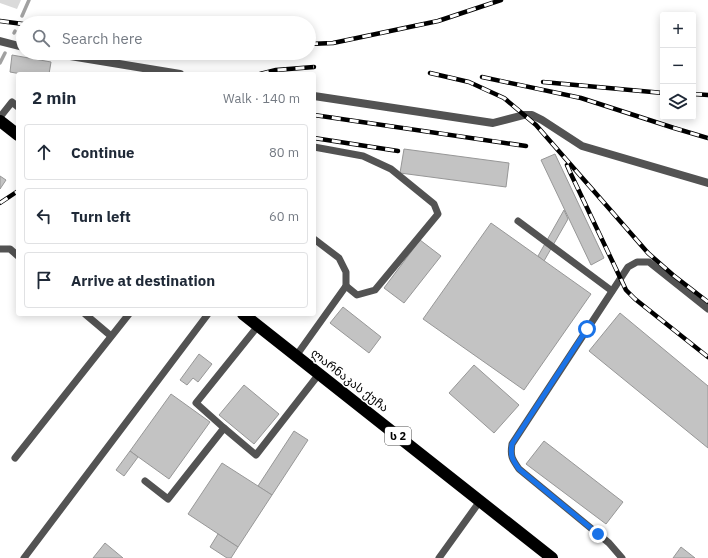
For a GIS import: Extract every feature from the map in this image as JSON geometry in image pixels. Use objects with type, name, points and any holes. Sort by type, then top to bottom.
[{"type":"highway","points":[[0,121],[16,133]]},
{"type":"highway","name":"ლარნაკას ქუჩა","points":[[246,316],[552,558]]},
{"type":"street","points":[[0,41],[16,45]]},
{"type":"street","points":[[95,60],[168,72]]},
{"type":"street","points":[[316,96],[492,122],[524,115],[532,115],[582,146],[708,183]]},
{"type":"lane","points":[[0,117],[12,102],[16,105]]},
{"type":"lane","points":[[316,147],[363,156],[392,169],[434,204],[438,214],[375,290],[357,294],[346,286]]},
{"type":"lane","points":[[518,221],[612,291]]},
{"type":"lane","points":[[296,356],[346,286],[346,272],[339,258],[316,241]]},
{"type":"lane","points":[[0,249],[10,249],[16,254]]},
{"type":"lane","points":[[622,558],[609,543],[519,469],[510,453],[512,444],[628,267],[637,262],[649,262],[708,309]]},
{"type":"lane","points":[[87,316],[111,336]]},
{"type":"lane","points":[[15,458],[127,316]]},
{"type":"lane","points":[[24,558],[206,316]]},
{"type":"lane","points":[[258,326],[196,403],[256,455],[319,374]]},
{"type":"lane","points":[[145,480],[168,499],[224,428]]},
{"type":"lane","points":[[439,558],[480,501]]},
{"type":"shaded area","points":[[0,0],[21,0],[17,9],[0,3]]},
{"type":"building","points":[[12,55],[16,56],[16,60],[40,60],[51,62],[49,72],[10,72]]},
{"type":"building","points":[[404,149],[509,163],[506,187],[400,173]]},
{"type":"building","points":[[555,154],[604,258],[591,265],[541,160]]},
{"type":"building","points":[[0,176],[6,180],[0,189]]},
{"type":"building","points":[[564,210],[568,219],[544,261],[538,256]]},
{"type":"building","points":[[491,223],[591,294],[524,390],[423,319]]},
{"type":"building","points":[[420,240],[441,256],[404,303],[384,288]]},
{"type":"building","points":[[343,307],[381,337],[369,353],[330,323]]},
{"type":"building","points":[[620,313],[708,386],[708,448],[589,351]]},
{"type":"building","points":[[199,354],[212,364],[198,382],[193,378],[187,385],[180,380]]},
{"type":"building","points":[[474,365],[519,405],[494,433],[449,393]]},
{"type":"building","points":[[244,385],[279,414],[254,444],[219,415]]},
{"type":"building","points":[[171,394],[210,422],[169,479],[130,451]]},
{"type":"building","points":[[294,431],[308,440],[272,495],[258,486]]},
{"type":"building","points":[[544,441],[623,502],[606,524],[526,464]]},
{"type":"building","points":[[130,451],[138,457],[124,476],[116,470]]},
{"type":"building","points":[[222,463],[272,495],[238,547],[188,514]]},
{"type":"building","points":[[218,534],[238,547],[231,558],[227,558],[210,547]]},
{"type":"building","points":[[105,543],[123,558],[93,558]]},
{"type":"building","points":[[681,547],[695,558],[673,558]]},
{"type":"waterway","points":[[22,16],[29,0]]},
{"type":"waterway","points":[[0,63],[5,53]]},
{"type":"railway","points":[[316,44],[333,43],[438,21],[501,0]]},
{"type":"railway","points":[[0,21],[16,23]]},
{"type":"railway","points":[[268,72],[314,67]]},
{"type":"railway","points":[[430,73],[469,82],[504,98],[536,125],[648,253],[673,275],[708,302]]},
{"type":"railway","points":[[482,77],[581,98],[708,138]]},
{"type":"railway","points":[[543,82],[660,93]]},
{"type":"railway","points":[[696,94],[708,95]]},
{"type":"railway","points":[[316,115],[526,146]]},
{"type":"railway","points":[[316,138],[398,151]]},
{"type":"railway","points":[[567,165],[626,290],[635,299],[708,357]]},
{"type":"railway","points":[[0,203],[16,192]]},
{"type":"route","points":[[587,329],[512,444],[510,453],[519,469],[598,534]]}]
